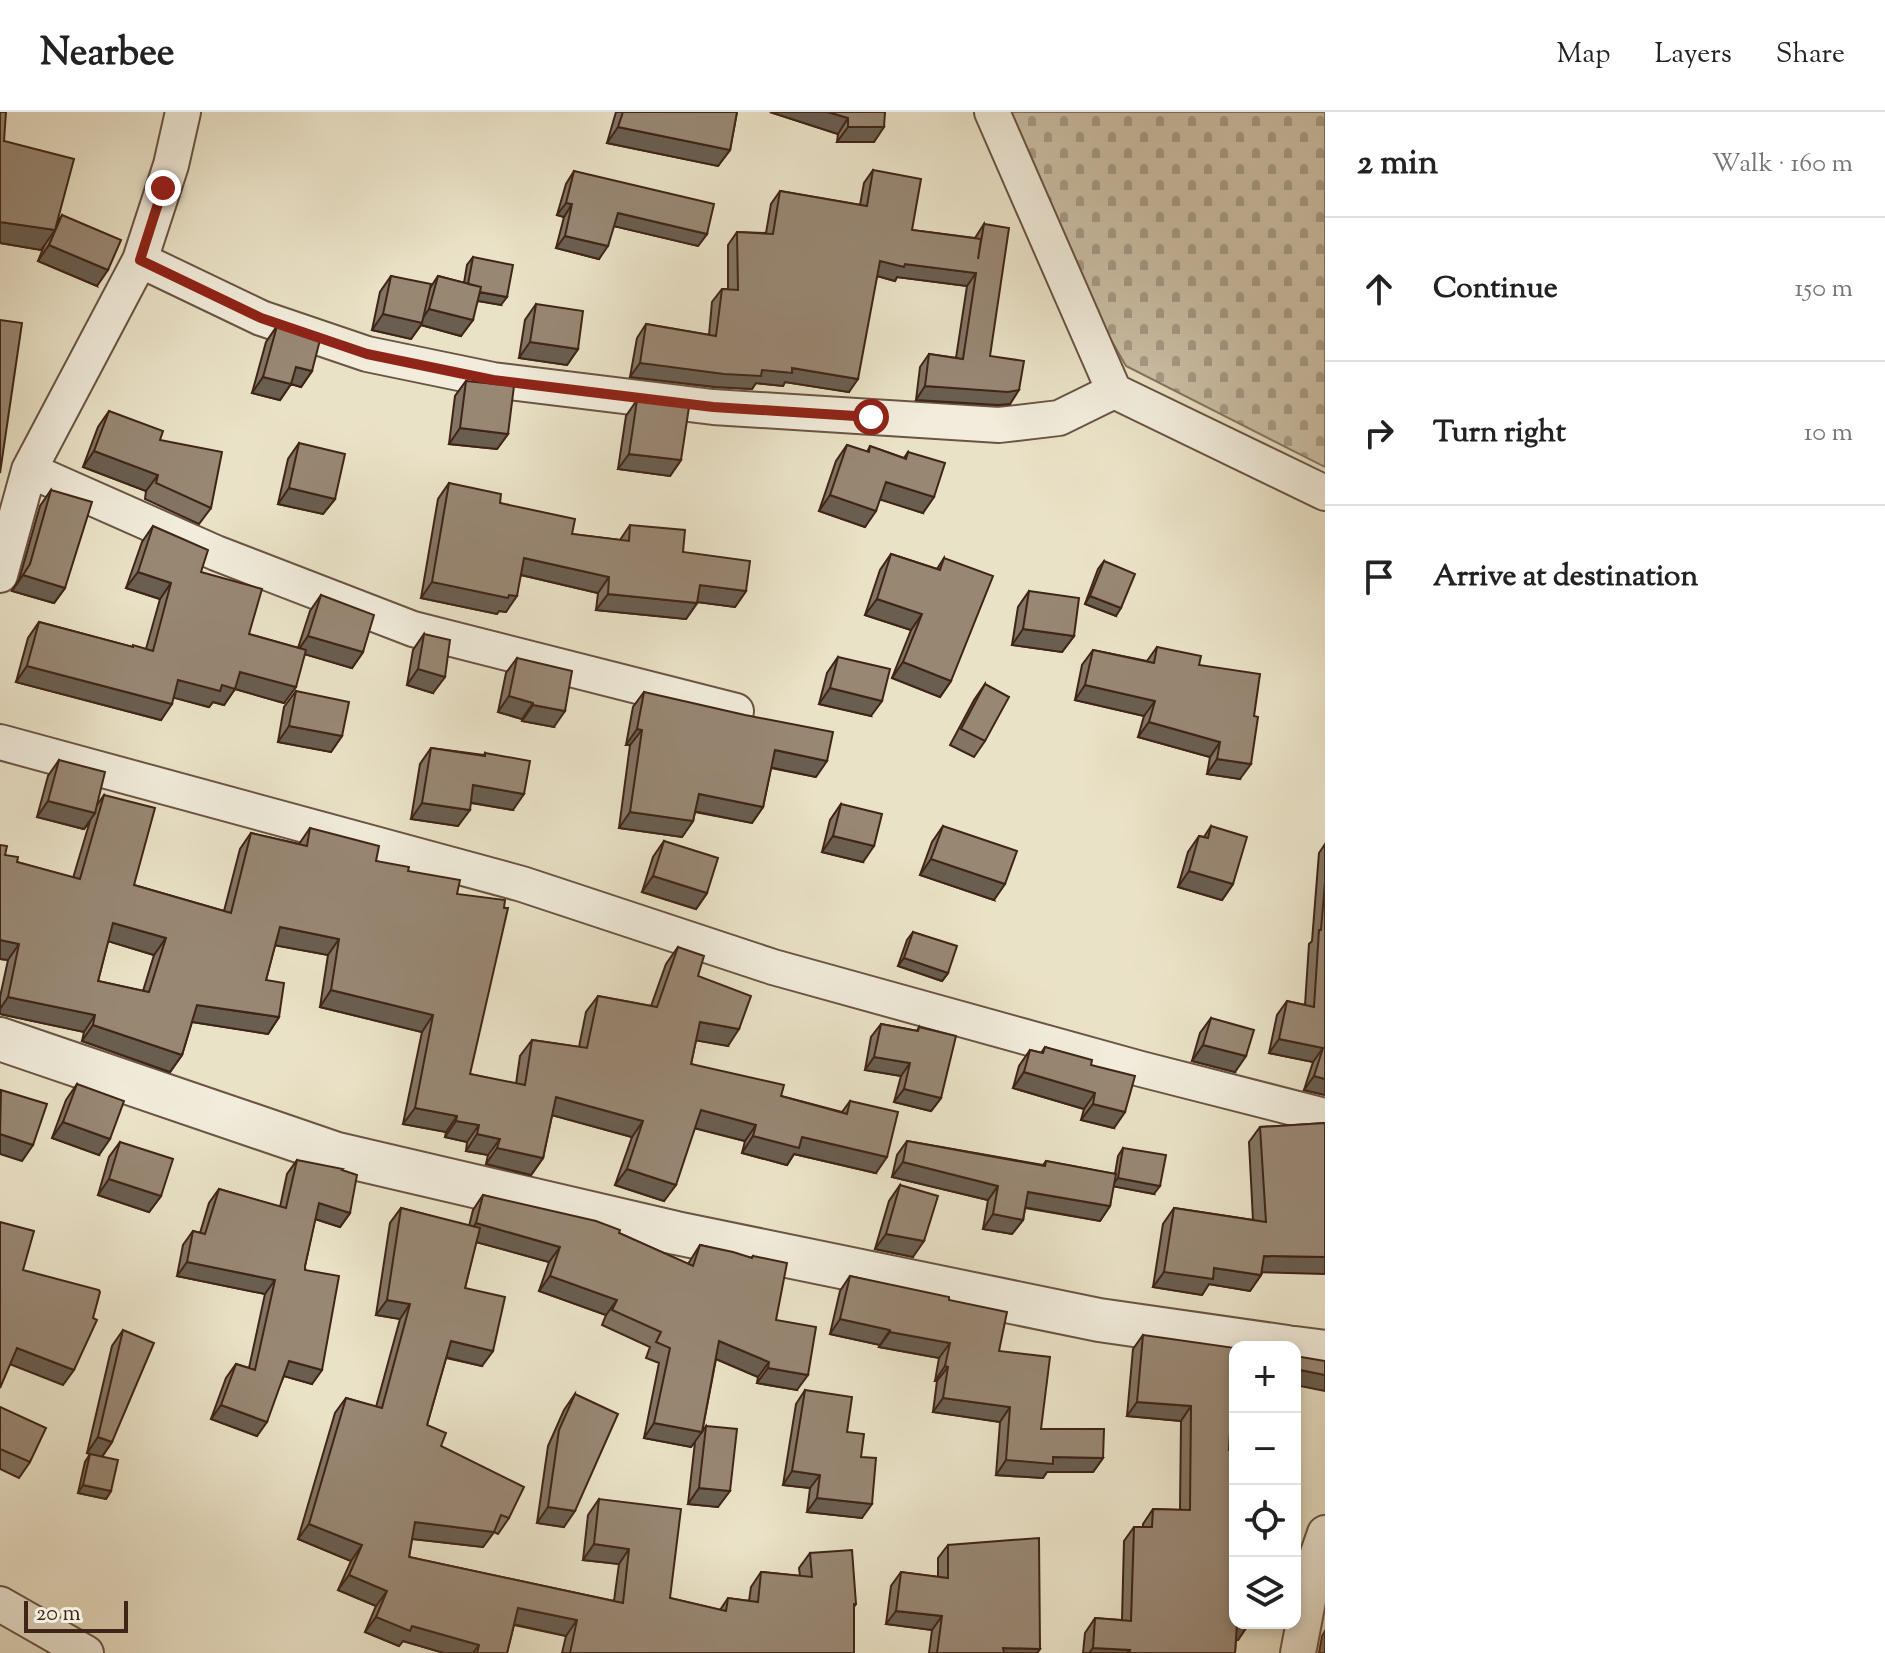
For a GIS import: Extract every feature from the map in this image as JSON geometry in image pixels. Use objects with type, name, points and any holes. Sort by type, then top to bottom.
[{"type":"street","points":[[0,575],[29,470],[140,260],[171,165],[183,112]]},
{"type":"street","points":[[992,112],[1114,391],[1325,493]]},
{"type":"street","points":[[140,260],[261,318],[367,354],[493,380],[713,407],[999,425],[1059,418],[1114,391]]},
{"type":"street","points":[[29,470],[216,553],[413,629],[736,711]]},
{"type":"street","points":[[0,742],[522,884],[773,967],[1141,1069],[1325,1116]]},
{"type":"street","points":[[0,1039],[337,1154],[676,1233],[1084,1317],[1246,1341]]},
{"type":"street","points":[[1301,1349],[1325,1352]]},
{"type":"street","points":[[1298,1653],[1316,1559],[1325,1533]]},
{"type":"street","points":[[0,1604],[86,1653]]},
{"type":"green space","points":[[1007,112],[1325,112],[1325,467],[1126,366],[1084,293]]},
{"type":"building","points":[[0,112],[6,112],[4,141],[74,159],[55,230],[0,222]]},
{"type":"building","points":[[623,112],[737,112],[730,150],[618,127]]},
{"type":"building","points":[[828,112],[885,112],[884,127],[848,127],[848,118]]},
{"type":"building","points":[[873,170],[921,179],[912,230],[981,239],[978,259],[984,224],[1009,228],[990,356],[1024,361],[1019,390],[1008,392],[925,386],[929,354],[963,359],[976,273],[905,264],[904,267],[880,261],[858,379],[792,368],[792,373],[762,370],[761,376],[640,363],[646,324],[716,336],[722,289],[738,290],[737,232],[773,234],[780,191],[867,206]]},
{"type":"building","points":[[574,171],[714,204],[707,234],[618,213],[608,246],[565,236],[572,204],[566,203]]},
{"type":"building","points":[[62,215],[121,240],[108,270],[49,245]]},
{"type":"building","points":[[473,257],[513,265],[507,297],[480,292],[481,287],[468,284]]},
{"type":"building","points":[[391,276],[431,284],[422,323],[383,314]]},
{"type":"building","points":[[438,276],[481,287],[473,320],[429,309]]},
{"type":"building","points":[[536,304],[583,311],[578,349],[530,342]]},
{"type":"building","points":[[0,320],[22,323],[0,473]]},
{"type":"building","points":[[277,326],[320,340],[312,371],[296,367],[291,384],[263,377]]},
{"type":"building","points":[[466,381],[514,386],[508,434],[460,428]]},
{"type":"building","points":[[637,400],[689,407],[681,460],[629,454]]},
{"type":"building","points":[[109,411],[163,431],[160,440],[222,452],[211,508],[156,483],[158,475],[94,451]]},
{"type":"building","points":[[299,443],[345,454],[335,499],[289,488]]},
{"type":"building","points":[[847,445],[869,452],[870,446],[906,459],[908,452],[945,463],[934,497],[886,482],[876,511],[830,495]]},
{"type":"building","points":[[449,483],[501,494],[500,503],[575,519],[572,534],[629,541],[630,525],[685,530],[683,552],[750,561],[746,591],[700,585],[697,603],[608,594],[609,577],[524,558],[517,596],[509,595],[508,598],[432,582]]},
{"type":"building","points":[[51,490],[92,502],[65,588],[23,575],[30,564]]},
{"type":"building","points":[[153,526],[208,550],[201,572],[262,589],[249,634],[306,650],[296,687],[240,672],[235,689],[222,685],[220,691],[178,680],[172,704],[27,666],[39,622],[153,651],[171,583],[138,572]]},
{"type":"building","points":[[891,554],[940,570],[944,558],[993,576],[951,681],[903,662],[922,614],[877,599]]},
{"type":"building","points":[[1104,561],[1135,574],[1121,608],[1090,596]]},
{"type":"building","points":[[1029,591],[1079,598],[1074,636],[1023,629]]},
{"type":"building","points":[[321,595],[374,615],[363,652],[308,636]]},
{"type":"building","points":[[424,634],[450,640],[445,677],[418,669]]},
{"type":"building","points":[[1157,647],[1201,656],[1199,665],[1260,674],[1251,764],[1217,759],[1220,742],[1149,722],[1155,701],[1085,685],[1093,650],[1154,663]]},
{"type":"building","points":[[838,657],[890,669],[882,701],[830,688]]},
{"type":"building","points":[[517,658],[572,671],[565,711],[533,705],[509,696]]},
{"type":"building","points":[[985,684],[1009,697],[985,741],[961,729]]},
{"type":"building","points":[[296,691],[349,702],[342,736],[289,726]]},
{"type":"building","points":[[644,692],[833,732],[827,761],[775,750],[763,807],[699,794],[693,821],[630,812],[642,730],[637,729]]},
{"type":"building","points":[[431,748],[530,761],[524,794],[473,785],[470,810],[422,803]]},
{"type":"building","points":[[59,760],[105,772],[95,813],[48,801]]},
{"type":"building","points":[[104,795],[155,808],[134,885],[231,913],[251,833],[307,846],[310,828],[379,846],[376,861],[409,867],[408,871],[460,880],[457,894],[505,900],[504,908],[508,908],[470,1074],[525,1085],[532,1040],[587,1048],[598,996],[657,1007],[678,947],[704,956],[698,976],[751,996],[739,1029],[700,1022],[691,1064],[784,1085],[781,1096],[847,1114],[850,1101],[898,1112],[887,1157],[802,1137],[799,1148],[753,1136],[756,1125],[701,1110],[676,1185],[627,1169],[643,1121],[556,1097],[543,1158],[497,1148],[500,1139],[477,1134],[479,1125],[456,1121],[457,1116],[415,1108],[433,1015],[331,990],[339,939],[280,927],[266,980],[284,983],[279,1017],[197,1005],[182,1055],[93,1025],[95,1015],[8,997],[19,944],[0,940],[0,845],[7,846],[5,855],[18,857],[17,862],[80,879]],"holes":[[[113,923],[166,938],[149,992],[98,981]]]},
{"type":"building","points":[[841,804],[882,814],[874,846],[833,836]]},
{"type":"building","points":[[943,826],[1017,851],[1005,884],[931,859]]},
{"type":"building","points":[[1211,826],[1247,837],[1233,884],[1189,871],[1199,836],[1208,838]]},
{"type":"building","points":[[664,841],[718,858],[707,893],[653,876]]},
{"type":"building","points":[[1325,882],[1325,1079],[1314,1076],[1323,1048],[1279,1039],[1287,1001],[1314,1007]]},
{"type":"building","points":[[913,932],[957,946],[948,973],[904,958]]},
{"type":"building","points":[[1211,1018],[1254,1030],[1246,1056],[1203,1045]]},
{"type":"building","points":[[881,1024],[918,1031],[919,1027],[956,1036],[941,1098],[904,1089],[910,1063],[874,1057]]},
{"type":"building","points":[[1045,1047],[1092,1060],[1091,1065],[1135,1076],[1125,1112],[1093,1104],[1095,1093],[1024,1072],[1030,1050],[1043,1053]]},
{"type":"building","points":[[77,1084],[124,1101],[110,1139],[63,1122]]},
{"type":"building","points":[[1,1090],[47,1104],[33,1145],[0,1134]]},
{"type":"building","points":[[1325,1123],[1325,1257],[1264,1256],[1261,1275],[1214,1268],[1213,1279],[1164,1272],[1174,1208],[1266,1222],[1260,1127]]},
{"type":"building","points":[[907,1141],[1045,1166],[1046,1161],[1116,1174],[1110,1206],[1028,1192],[1023,1220],[993,1214],[998,1186],[903,1162]]},
{"type":"building","points":[[120,1142],[173,1159],[161,1196],[109,1179]]},
{"type":"building","points":[[1123,1148],[1166,1155],[1160,1186],[1118,1178]]},
{"type":"building","points":[[297,1160],[343,1169],[357,1175],[350,1213],[319,1203],[305,1266],[305,1270],[339,1276],[322,1370],[289,1361],[267,1422],[221,1405],[236,1364],[255,1370],[275,1280],[187,1262],[193,1231],[205,1234],[219,1189],[286,1208]]},
{"type":"building","points":[[900,1185],[938,1196],[924,1241],[886,1234]]},
{"type":"building","points":[[483,1195],[596,1221],[693,1266],[700,1245],[787,1263],[776,1320],[816,1327],[808,1375],[768,1368],[769,1362],[719,1341],[702,1432],[654,1423],[670,1348],[656,1342],[661,1332],[612,1310],[617,1300],[550,1276],[560,1247],[476,1223]]},
{"type":"building","points":[[401,1208],[480,1228],[465,1288],[505,1297],[493,1351],[451,1341],[427,1425],[446,1433],[441,1446],[524,1487],[509,1518],[501,1515],[494,1532],[415,1522],[409,1557],[623,1603],[629,1549],[594,1544],[599,1499],[681,1509],[670,1598],[726,1611],[728,1598],[758,1602],[761,1572],[812,1577],[810,1553],[852,1550],[856,1604],[854,1653],[570,1653],[577,1620],[518,1608],[507,1653],[477,1653],[479,1645],[412,1626],[410,1631],[376,1617],[387,1591],[349,1575],[362,1545],[309,1524],[346,1398],[382,1408],[410,1304],[387,1300]]},
{"type":"building","points":[[0,1222],[34,1231],[23,1270],[100,1292],[93,1318],[97,1320],[74,1370],[17,1348],[0,1388]]},
{"type":"building","points":[[850,1276],[1007,1312],[999,1351],[1050,1357],[1041,1429],[1104,1429],[1103,1458],[1053,1457],[1053,1464],[1006,1460],[1010,1407],[943,1398],[950,1343],[840,1319]]},
{"type":"building","points":[[123,1330],[154,1343],[112,1442],[98,1437]]},
{"type":"building","points":[[1143,1335],[1229,1347],[1229,1629],[1237,1629],[1235,1653],[1129,1653],[1130,1650],[1093,1648],[1095,1618],[1131,1621],[1134,1527],[1152,1527],[1153,1509],[1190,1510],[1191,1406],[1137,1402]]},
{"type":"building","points":[[1301,1357],[1325,1361],[1325,1375],[1301,1370]]},
{"type":"building","points":[[805,1390],[852,1397],[847,1432],[864,1434],[861,1457],[876,1458],[872,1504],[817,1498],[820,1475],[792,1471]]},
{"type":"building","points":[[575,1394],[618,1414],[575,1511],[548,1507],[559,1430]]},
{"type":"building","points":[[0,1407],[46,1428],[30,1462],[0,1449]]},
{"type":"building","points":[[706,1426],[737,1429],[730,1491],[699,1488]]},
{"type":"building","points":[[90,1454],[118,1460],[111,1491],[83,1485]]},
{"type":"building","points":[[1039,1538],[1040,1649],[1003,1648],[1004,1653],[937,1653],[942,1616],[896,1611],[901,1572],[948,1578],[948,1545]]},
{"type":"route","points":[[163,188],[140,260],[261,318],[367,354],[493,380],[713,407],[871,417]]}]
